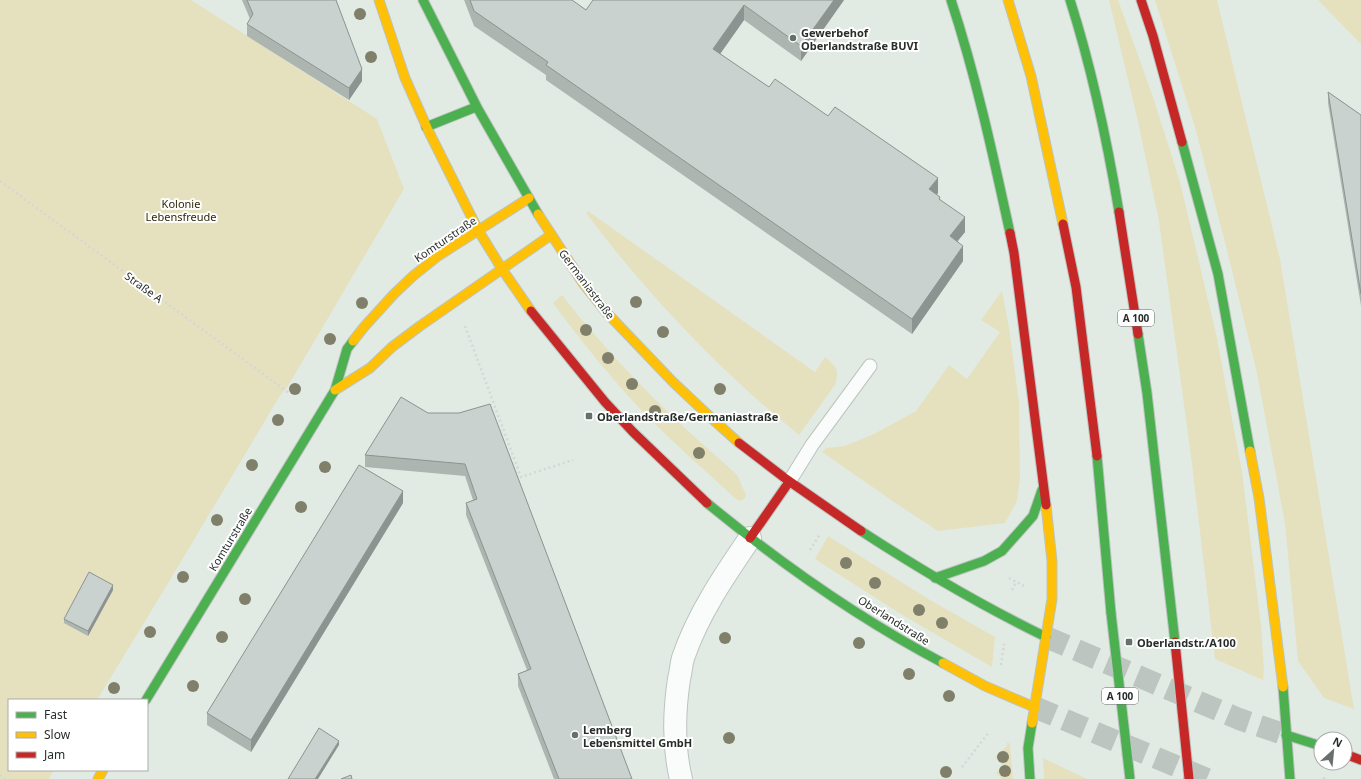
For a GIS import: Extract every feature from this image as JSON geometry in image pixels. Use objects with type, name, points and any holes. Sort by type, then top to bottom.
[{"type":"main road","points":[[379,0],[404,78],[426,127],[478,230],[502,269],[535,316],[605,402],[663,461],[706,502],[750,538],[789,482],[910,563],[998,614],[1046,637]]},
{"type":"main road","name":"Germaniastraße","points":[[423,0],[476,107],[551,235],[589,290],[617,325],[702,411],[738,442],[789,482]]},
{"type":"main road","points":[[951,0],[962,34],[988,131],[1014,253],[1044,483],[1053,579],[1052,599],[1028,748],[1030,779]]},
{"type":"main road","name":"A 100","points":[[1008,0],[1031,76],[1076,287],[1097,456],[1111,613],[1130,779]]},
{"type":"main road","name":"A 100","points":[[1070,0],[1082,37],[1110,157],[1129,270],[1147,394],[1189,779]]},
{"type":"main road","points":[[1141,0],[1153,36],[1218,274],[1259,498],[1283,690],[1290,779]]},
{"type":"main road","points":[[426,127],[476,107]]},
{"type":"main road","name":"Komturstraße","points":[[147,699],[335,390],[347,349],[364,326],[413,276],[425,266],[438,256],[529,198]]},
{"type":"main road","name":"Komturstraße","points":[[335,390],[370,368],[392,347],[415,329],[551,235]]},
{"type":"main road","points":[[935,578],[984,561],[1002,551],[1033,516],[1044,483]]},
{"type":"main road","name":"Oberlandstraße","points":[[750,538],[804,577],[920,651],[985,686],[1034,707]]},
{"type":"main road","points":[[1286,735],[1313,743]]},
{"type":"street","points":[[681,779],[674,726],[677,694],[683,659],[696,626],[716,588],[750,538]]},
{"type":"lane","points":[[789,482],[812,445],[870,366]]},
{"type":"path","name":"Straße A","points":[[0,181],[289,393]]},
{"type":"path","points":[[465,326],[521,477],[573,460]]},
{"type":"path","points":[[808,554],[820,533]]},
{"type":"path","points":[[1006,576],[1030,589]]},
{"type":"path","points":[[1000,671],[1004,642]]},
{"type":"path","points":[[962,767],[989,732]]},
{"type":"path","points":[[0,775],[5,779]]},
{"type":"green space","name":"Kolonie Lebensfreude","points":[[0,0],[191,0],[377,119],[404,189],[288,386],[281,394],[98,699],[8,699],[8,771],[53,771],[49,779],[0,779]]},
{"type":"green space","points":[[1109,0],[1118,0],[1153,97],[1180,182],[1217,338],[1242,472],[1261,625],[1264,671],[1263,680],[1215,659],[1192,464],[1159,221],[1137,117]]},
{"type":"green space","points":[[1155,0],[1217,0],[1280,259],[1354,709],[1324,698],[1298,661],[1285,524],[1257,373],[1195,127]]},
{"type":"green space","points":[[1318,0],[1361,0],[1361,44]]},
{"type":"green space","points":[[588,211],[815,372],[825,357],[832,363],[837,372],[835,385],[799,435],[739,383],[678,322],[603,236],[586,213]]},
{"type":"green space","points":[[1002,291],[1009,328],[1019,402],[1020,478],[1017,501],[1005,523],[938,531],[822,452],[826,448],[845,446],[874,434],[916,411],[949,365],[967,379],[1000,332],[981,320]]},
{"type":"green space","points":[[562,295],[591,331],[638,382],[688,431],[734,472],[738,477],[746,495],[745,498],[741,501],[736,499],[666,435],[632,400],[574,331],[553,303]]},
{"type":"green space","points":[[828,536],[930,600],[995,637],[992,667],[899,613],[815,559]]},
{"type":"green space","points":[[1007,742],[1010,744],[1013,779],[1002,779],[996,773],[1003,765],[995,757],[1007,746]]},
{"type":"green space","points":[[1043,758],[1087,779],[1044,779]]},
{"type":"building","points":[[247,0],[336,0],[362,69],[349,88],[247,24],[253,14]]},
{"type":"building","points":[[470,0],[572,0],[586,10],[593,0],[834,0],[801,46],[744,5],[713,49],[769,87],[775,79],[828,116],[835,107],[938,178],[929,189],[940,197],[939,199],[965,217],[950,236],[963,246],[912,319],[546,65],[548,62],[474,11]]},
{"type":"building","points":[[1328,92],[1361,115],[1361,294]]},
{"type":"building","points":[[401,397],[428,413],[459,413],[490,404],[632,779],[559,779],[518,674],[531,669],[466,503],[477,499],[465,464],[365,455]]},
{"type":"building","points":[[359,465],[403,491],[251,740],[207,713]]},
{"type":"building","points":[[89,572],[113,585],[88,631],[64,619]]},
{"type":"building","points":[[319,728],[339,741],[315,779],[288,779]]},
{"type":"building","points":[[351,775],[352,779],[341,779]]},
{"type":"tunnel","points":[[1046,637],[1239,719],[1286,735]]},
{"type":"tunnel","points":[[1034,707],[1207,779]]},
{"type":"traffic: fast","points":[[423,0],[478,109],[538,214]]},
{"type":"traffic: fast","points":[[951,0],[976,87],[1010,233]]},
{"type":"traffic: fast","points":[[1070,0],[1098,105],[1119,212]]},
{"type":"traffic: fast","points":[[426,127],[476,107]]},
{"type":"traffic: fast","points":[[1182,142],[1218,274],[1250,451]]},
{"type":"traffic: fast","points":[[1138,334],[1147,393],[1175,642]]},
{"type":"traffic: fast","points":[[147,699],[335,390],[347,349],[353,341]]},
{"type":"traffic: fast","points":[[1097,456],[1111,613]]},
{"type":"traffic: fast","points":[[935,578],[984,561],[1002,551],[1033,516],[1042,490]]},
{"type":"traffic: fast","points":[[707,503],[763,547],[821,589],[881,628],[943,663]]},
{"type":"traffic: fast","points":[[861,531],[952,587],[1046,637]]},
{"type":"traffic: fast","points":[[1111,613],[1130,779]]},
{"type":"traffic: fast","points":[[1283,687],[1290,779]]},
{"type":"traffic: fast","points":[[1030,779],[1028,748],[1032,723]]},
{"type":"traffic: fast","points":[[1286,735],[1313,743]]},
{"type":"traffic: slow","points":[[379,0],[405,78],[428,130],[478,230],[502,269],[531,311]]},
{"type":"traffic: slow","points":[[1008,0],[1031,76],[1063,224]]},
{"type":"traffic: slow","points":[[353,341],[394,294],[413,276],[438,256],[529,198]]},
{"type":"traffic: slow","points":[[538,214],[583,283],[607,313],[673,382],[739,443]]},
{"type":"traffic: slow","points":[[335,390],[370,368],[392,347],[420,326],[551,235]]},
{"type":"traffic: slow","points":[[1250,451],[1259,498],[1283,687]]},
{"type":"traffic: slow","points":[[1032,723],[1052,599],[1052,561],[1046,505]]},
{"type":"traffic: slow","points":[[943,663],[985,686],[1034,707]]},
{"type":"traffic: slow","points":[[98,779],[102,771]]},
{"type":"traffic: jam","points":[[1141,0],[1153,36],[1182,142]]},
{"type":"traffic: jam","points":[[1119,212],[1138,334]]},
{"type":"traffic: jam","points":[[1063,224],[1076,287],[1097,456]]},
{"type":"traffic: jam","points":[[1010,233],[1014,253],[1046,505]]},
{"type":"traffic: jam","points":[[531,311],[605,402],[633,432],[707,503]]},
{"type":"traffic: jam","points":[[739,443],[786,479],[861,531]]},
{"type":"traffic: jam","points":[[750,538],[789,482]]},
{"type":"traffic: jam","points":[[1175,642],[1189,779]]},
{"type":"traffic: jam","points":[[1353,757],[1361,760]]},
{"type":"place","name":"Gewerbehof Oberlandstraße BUVI","points":[[793,38]]},
{"type":"place","name":"Oberlandstraße/Germaniastraße","points":[[589,416]]},
{"type":"place","name":"Oberlandstr./A100","points":[[1129,642]]},
{"type":"place","name":"Lemberg Lebensmittel GmbH","points":[[575,735]]}]
